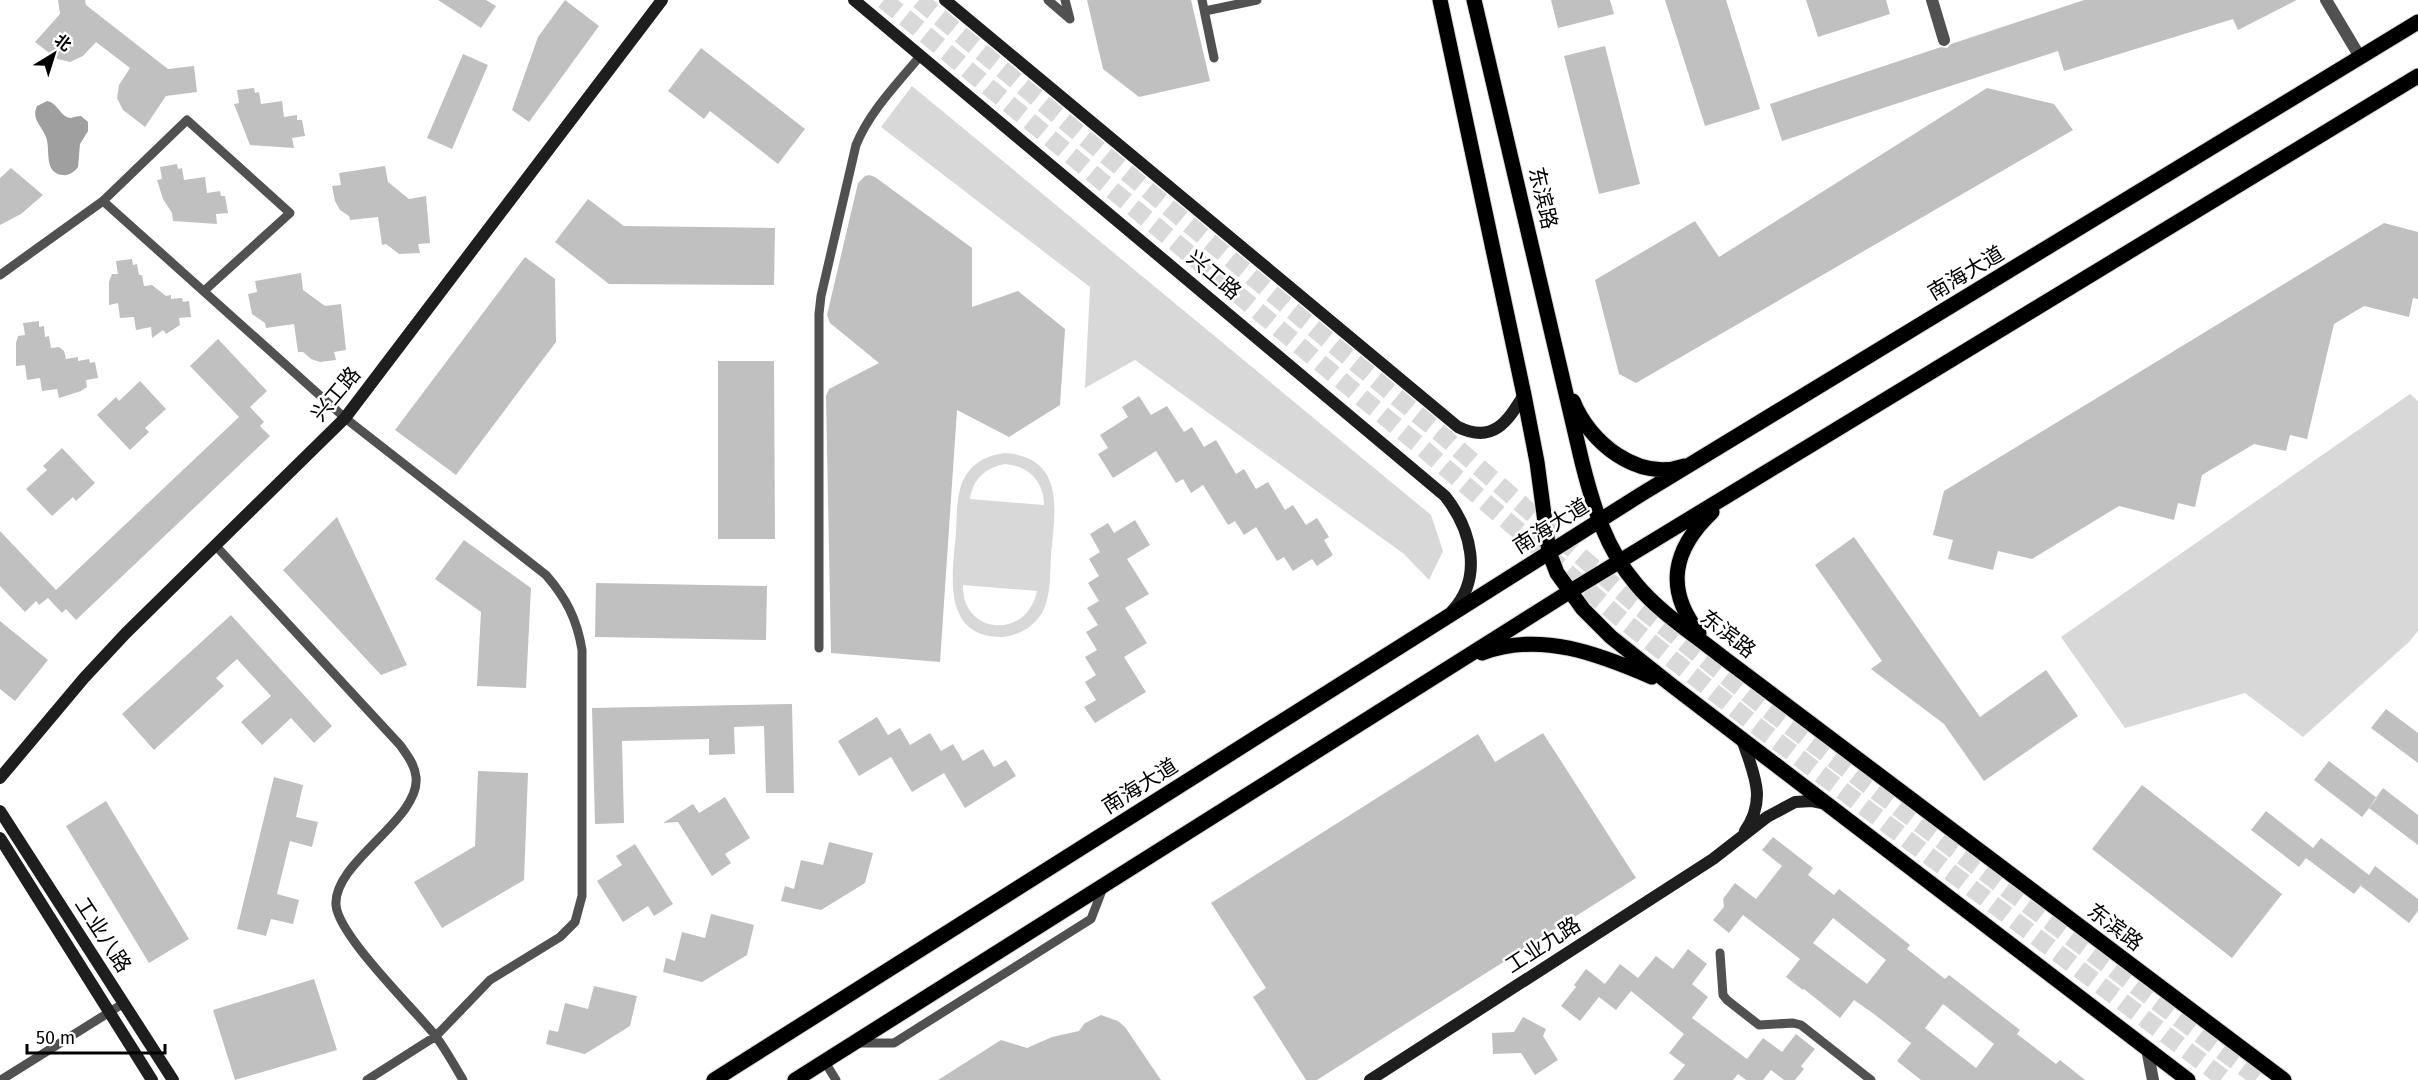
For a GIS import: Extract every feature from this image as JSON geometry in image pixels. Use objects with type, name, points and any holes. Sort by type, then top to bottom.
[{"type":"main road","points":[[1440,0],[1524,395],[1537,462],[1549,552],[1557,573],[1569,592],[1611,637],[1743,742],[2188,1080]]},
{"type":"main road","name":"东滨路","points":[[1474,0],[1582,462],[1599,521],[1619,561],[1647,597],[1721,656],[2284,1080]]},
{"type":"main road","name":"南海大道","points":[[714,1080],[1549,552],[2418,22]]},
{"type":"main road","points":[[795,1080],[1619,561],[2418,76]]},
{"type":"main road","points":[[1562,372],[1575,407],[1590,429],[1609,449],[1642,468],[1677,468],[1695,462]]},
{"type":"main road","points":[[1721,656],[1691,623],[1682,604],[1677,569],[1680,555],[1688,538],[1735,492]]},
{"type":"main road","points":[[1454,664],[1497,647],[1523,644],[1552,645],[1582,651],[1670,684]]},
{"type":"street","name":"兴工路","points":[[0,778],[84,678],[345,418],[662,0]]},
{"type":"street","name":"兴工路","points":[[854,0],[1445,496],[1459,513],[1468,533],[1471,552],[1471,570],[1466,592],[1448,616]]},
{"type":"street","name":"兴工路","points":[[945,0],[1458,427],[1476,433],[1496,429],[1507,420],[1524,395]]},
{"type":"street","points":[[1932,0],[1944,40]]},
{"type":"street","points":[[2326,0],[2360,57]]},
{"type":"street","name":"工业九路","points":[[1737,841],[1751,822],[1758,794],[1743,742]]},
{"type":"street","name":"工业九路","points":[[1370,1080],[1713,859],[1767,817],[1787,806],[1804,801],[1822,803]]},
{"type":"street","name":"工业八路","points":[[0,811],[173,1080]]},
{"type":"street","name":"工业八路","points":[[0,838],[152,1080]]},
{"type":"street","points":[[2146,1049],[2153,1080]]},
{"type":"lane","points":[[1048,0],[1070,19],[1065,0]]},
{"type":"lane","points":[[1202,0],[1214,58]]},
{"type":"lane","points":[[1205,11],[1257,0]]},
{"type":"lane","points":[[819,648],[819,314],[821,296],[856,146],[874,112],[921,55]]},
{"type":"lane","points":[[0,275],[103,201],[187,120],[290,213],[204,291]]},
{"type":"lane","points":[[103,201],[345,418],[546,575],[561,592],[573,613],[582,650],[582,896],[575,922],[560,937],[490,980],[436,1036],[367,1080]]},
{"type":"lane","points":[[215,545],[400,745],[412,763],[417,778],[415,790],[406,807],[344,879],[336,892],[336,906],[339,921],[352,939],[436,1036],[463,1080]]},
{"type":"lane","points":[[854,1043],[894,1043],[1091,919],[1105,884]]},
{"type":"lane","points":[[1720,953],[1723,995],[1727,1000],[1759,1025],[1793,1023],[1801,1025],[1871,1080]]},
{"type":"lane","points":[[0,1080],[124,1003]]},
{"type":"lane","points":[[825,1062],[836,1080]]},
{"type":"shaded area","points":[[912,86],[1431,515],[1443,551],[1429,580],[1404,554],[1135,360],[1085,388],[1090,287],[881,127]]},
{"type":"shaded area","points":[[47,101],[54,104],[68,117],[81,116],[88,122],[88,131],[80,144],[78,167],[67,175],[52,170],[46,137],[36,119],[37,106]]},
{"type":"shaded area","points":[[2410,394],[2418,401],[2418,631],[2409,642],[2303,737],[2245,693],[2125,728],[2061,637]]},
{"type":"shaded area","points":[[999,454],[1025,457],[1038,465],[1047,476],[1052,489],[1054,505],[1050,585],[1045,607],[1029,627],[1006,637],[981,634],[967,626],[959,614],[954,599],[953,582],[960,488],[966,475],[978,462]],"holes":[[[1005,464],[1021,468],[1033,476],[1041,489],[1044,505],[970,499],[977,480],[992,468]],[[963,585],[1037,591],[1031,607],[1021,618],[1009,624],[996,625],[983,622],[972,614],[965,601]]]},
{"type":"building","points":[[58,0],[85,0],[86,5],[168,69],[194,66],[197,92],[166,96],[145,127],[123,110],[117,98],[119,85],[130,68],[96,42],[83,56],[70,62],[57,59],[35,42],[60,14]]},
{"type":"building","points":[[438,0],[486,0],[496,6],[481,28]]},
{"type":"building","points":[[565,0],[599,26],[529,122],[512,110],[538,37]]},
{"type":"building","points":[[1087,0],[1191,0],[1210,81],[1139,97],[1103,69]]},
{"type":"building","points":[[1551,0],[1610,0],[1614,14],[1558,28]]},
{"type":"building","points":[[1665,0],[1726,0],[1760,109],[1705,126]]},
{"type":"building","points":[[1806,0],[1886,0],[1890,14],[1818,37]]},
{"type":"building","points":[[2084,0],[2297,0],[2238,30],[2233,19],[2064,71],[2058,51],[1782,141],[1770,104],[1941,47],[1947,48],[1951,44]]},
{"type":"building","points":[[1605,46],[1640,184],[1599,194],[1564,56]]},
{"type":"building","points":[[701,48],[805,129],[778,164],[710,111],[704,119],[668,91]]},
{"type":"building","points":[[463,54],[488,65],[452,149],[427,138]]},
{"type":"building","points":[[254,88],[255,93],[259,92],[261,104],[282,101],[284,117],[297,115],[297,120],[302,120],[305,136],[292,138],[294,148],[250,145],[234,104],[239,103],[237,90]]},
{"type":"building","points":[[1987,88],[2054,104],[2073,130],[1636,383],[1619,374],[1595,280],[1695,221],[1719,257]]},
{"type":"building","points":[[177,164],[178,169],[182,168],[184,180],[205,177],[207,193],[220,191],[221,196],[225,196],[228,213],[216,214],[217,224],[173,221],[172,213],[163,199],[157,180],[162,179],[160,167]]},
{"type":"building","points":[[385,166],[388,182],[409,199],[426,196],[430,243],[418,244],[420,253],[399,254],[386,244],[382,245],[378,217],[350,220],[335,201],[332,186],[341,185],[339,173]]},
{"type":"building","points":[[11,168],[43,195],[21,214],[0,225],[0,178]]},
{"type":"building","points":[[869,175],[875,177],[972,248],[972,307],[1018,291],[1065,329],[1060,405],[1009,437],[957,410],[940,662],[831,653],[826,396],[829,389],[879,363],[830,323],[827,315],[858,183]]},
{"type":"building","points":[[588,199],[624,226],[775,228],[774,285],[609,284],[555,242]]},
{"type":"building","points":[[2384,223],[2418,232],[2418,299],[2413,298],[2409,317],[2364,306],[2334,324],[2307,439],[2290,435],[2286,451],[2254,444],[2202,475],[2195,507],[2178,503],[2174,520],[2119,506],[2032,559],[1998,551],[1993,570],[1948,559],[1953,540],[1933,535],[1944,491]]},
{"type":"building","points":[[525,257],[555,279],[556,342],[456,475],[395,430]]},
{"type":"building","points":[[132,259],[133,265],[137,264],[139,275],[142,275],[144,286],[152,285],[166,296],[171,295],[171,299],[182,298],[183,302],[189,301],[191,317],[179,318],[180,325],[166,334],[163,330],[152,338],[151,327],[136,330],[134,317],[120,318],[118,303],[109,305],[109,282],[112,274],[118,274],[116,261]]},
{"type":"building","points":[[301,273],[303,290],[325,306],[341,304],[346,350],[334,352],[336,360],[320,362],[311,359],[303,352],[298,352],[294,324],[266,328],[265,323],[252,314],[248,294],[257,292],[255,281]]},
{"type":"building","points":[[39,321],[39,327],[44,326],[45,337],[49,336],[51,348],[59,347],[64,351],[66,359],[78,357],[78,361],[89,359],[90,363],[95,362],[98,378],[86,380],[87,387],[81,391],[59,398],[57,389],[42,391],[40,378],[27,380],[25,365],[16,366],[16,343],[18,336],[25,335],[23,323]]},
{"type":"building","points":[[218,339],[267,391],[250,407],[264,422],[260,426],[270,436],[76,620],[66,609],[62,613],[48,598],[39,605],[36,601],[25,612],[0,586],[0,531],[56,590],[239,417],[190,366]]},
{"type":"building","points":[[718,361],[774,361],[775,539],[718,539]]},
{"type":"building","points":[[140,381],[166,409],[145,428],[149,432],[130,450],[97,415],[116,397],[119,401]]},
{"type":"building","points":[[1139,396],[1151,415],[1167,406],[1184,432],[1192,427],[1204,447],[1216,440],[1236,474],[1244,469],[1256,489],[1268,482],[1285,510],[1293,505],[1306,525],[1317,518],[1329,537],[1324,540],[1333,555],[1317,566],[1312,559],[1293,571],[1284,557],[1277,561],[1256,527],[1244,535],[1235,521],[1228,525],[1203,485],[1191,493],[1183,479],[1176,483],[1156,451],[1113,478],[1098,454],[1108,448],[1100,435],[1128,417],[1122,407]]},
{"type":"building","points":[[62,448],[95,483],[76,501],[73,497],[52,516],[26,489],[47,470],[43,466]]},
{"type":"building","points":[[337,517],[407,665],[381,675],[283,570]]},
{"type":"building","points":[[1135,520],[1150,545],[1127,559],[1149,594],[1125,608],[1147,643],[1124,657],[1146,692],[1095,723],[1084,707],[1096,700],[1085,682],[1096,675],[1085,657],[1097,650],[1086,632],[1098,625],[1087,608],[1099,601],[1088,583],[1099,576],[1089,559],[1100,552],[1090,534],[1108,523],[1114,533]]},
{"type":"building","points":[[1854,537],[1980,717],[2046,670],[2078,716],[1984,781],[1944,724],[1871,669],[1882,661],[1815,565]]},
{"type":"building","points":[[464,540],[531,588],[526,688],[477,686],[481,612],[435,579]]},
{"type":"building","points":[[596,583],[767,586],[766,640],[595,637]]},
{"type":"building","points":[[231,615],[332,726],[314,743],[291,718],[262,745],[241,722],[271,696],[237,659],[216,678],[224,686],[154,750],[122,714]]},
{"type":"building","points":[[0,621],[48,660],[15,701],[0,689]]},
{"type":"building","points":[[792,704],[794,793],[766,793],[764,726],[734,727],[735,754],[709,755],[709,739],[622,741],[624,823],[595,824],[592,708]]},
{"type":"building","points":[[2386,709],[2418,733],[2418,763],[2371,728]]},
{"type":"building","points":[[877,717],[888,735],[900,728],[910,745],[930,733],[941,751],[953,744],[963,761],[983,749],[994,767],[1006,760],[1016,776],[965,808],[944,773],[912,792],[891,757],[859,776],[838,741]]},
{"type":"building","points":[[1543,733],[1636,878],[1317,1080],[1306,1080],[1253,997],[1266,988],[1211,903],[1478,734],[1495,762]]},
{"type":"building","points":[[2329,761],[2377,798],[2362,817],[2314,780]]},
{"type":"building","points":[[478,771],[528,773],[524,880],[442,928],[414,882],[475,846]]},
{"type":"building","points":[[274,777],[303,785],[296,817],[318,822],[312,847],[290,841],[277,894],[299,900],[293,924],[271,919],[266,936],[237,929]]},
{"type":"building","points":[[2142,785],[2282,894],[2232,958],[2092,849]]},
{"type":"building","points":[[2383,788],[2418,815],[2418,845],[2369,808]]},
{"type":"building","points":[[725,797],[750,838],[725,854],[731,863],[712,876],[678,822],[663,823],[693,804],[699,813]]},
{"type":"building","points":[[106,801],[189,939],[149,963],[66,826]]},
{"type":"building","points":[[2266,811],[2313,848],[2321,838],[2369,875],[2375,866],[2418,899],[2418,911],[2409,923],[2361,886],[2362,884],[2354,894],[2306,858],[2299,867],[2251,830]]},
{"type":"building","points":[[1773,837],[1813,868],[1808,875],[1834,895],[1839,889],[1910,945],[1907,949],[1945,979],[1949,975],[2020,1030],[2017,1034],[2056,1064],[2060,1060],[2085,1080],[1921,1080],[1897,1061],[1911,1043],[1874,1014],[1854,1000],[1840,1018],[1786,977],[1800,959],[1743,915],[1729,933],[1713,920],[1724,907],[1723,899],[1735,883],[1756,899],[1782,866],[1762,850]],"holes":[[[1833,918],[1886,960],[1867,984],[1813,943]],[[1943,1004],[1994,1044],[1976,1068],[1925,1028]]]},
{"type":"building","points":[[829,842],[873,853],[865,883],[821,910],[781,901],[785,886],[794,889],[801,860],[823,865]]},
{"type":"building","points":[[635,844],[673,904],[654,916],[648,906],[623,922],[597,881],[622,865],[616,856]]},
{"type":"building","points":[[711,914],[754,925],[747,955],[702,982],[663,972],[666,958],[675,961],[682,932],[705,938]]},
{"type":"building","points":[[1688,949],[1707,964],[1692,984],[1708,997],[1692,1018],[1747,1059],[1763,1038],[1782,1052],[1796,1034],[1815,1049],[1801,1066],[1804,1069],[1795,1080],[1784,1080],[1771,1070],[1763,1080],[1746,1080],[1738,1074],[1733,1080],[1673,1080],[1685,1065],[1669,1053],[1684,1034],[1631,991],[1616,1010],[1599,997],[1580,1021],[1561,1006],[1586,969],[1605,984],[1620,964],[1638,978],[1656,956],[1673,969]]},
{"type":"building","points":[[314,979],[337,1050],[235,1080],[213,1010]]},
{"type":"building","points":[[594,986],[637,996],[630,1026],[585,1054],[546,1044],[549,1030],[558,1032],[565,1003],[588,1009]]},
{"type":"building","points":[[1101,1015],[1118,1021],[1125,1027],[1161,1080],[938,1080],[1001,1040],[1027,1048],[1052,1037],[1079,1031],[1085,1023]]},
{"type":"building","points":[[1523,1017],[1546,1029],[1543,1036],[1558,1060],[1535,1075],[1521,1053],[1493,1054],[1492,1033],[1514,1032]]},
{"type":"tunnel","points":[[884,0],[1426,451],[1620,618],[1754,724],[2226,1080]]},
{"type":"tunnel","points":[[919,0],[1441,434],[1633,602],[1764,707],[2261,1080]]}]
